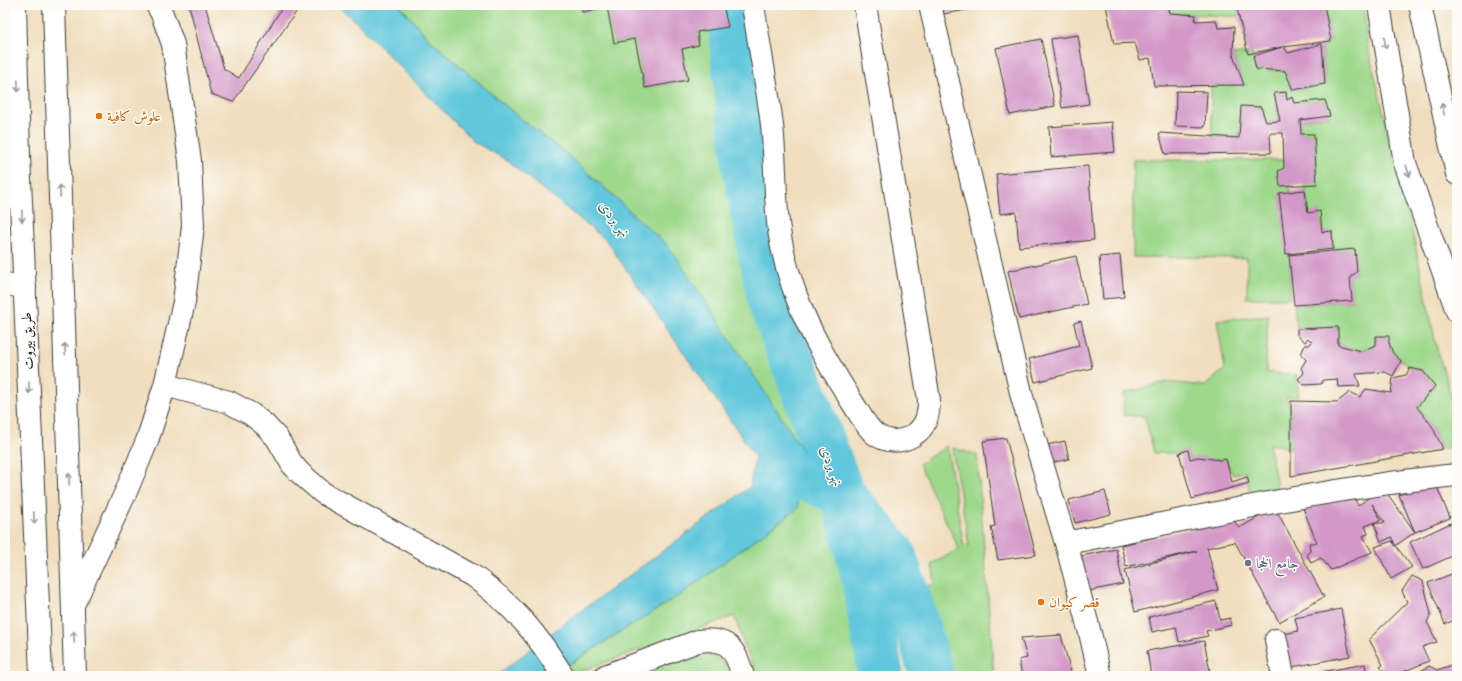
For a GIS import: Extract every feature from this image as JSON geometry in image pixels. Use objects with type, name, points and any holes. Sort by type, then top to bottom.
[{"type":"street","name":"طريق بيروت","points":[[15,5],[15,285],[41,676]]},
{"type":"street","points":[[54,5],[75,676]]},
{"type":"street","points":[[73,605],[125,494],[147,441],[165,385],[184,302],[193,226],[190,161],[173,44],[162,14],[157,5]]},
{"type":"street","points":[[753,5],[772,124],[777,214],[784,256],[797,298],[814,337],[834,374],[866,424],[874,433],[884,439],[896,441],[908,439],[918,432],[925,423],[929,412],[929,400],[864,5]]},
{"type":"street","points":[[930,5],[1022,397],[1066,543],[1100,676]]},
{"type":"street","points":[[1379,5],[1405,164],[1457,311]]},
{"type":"street","points":[[1420,5],[1457,174]]},
{"type":"street","points":[[165,385],[229,402],[251,414],[265,425],[277,438],[292,464],[300,473],[323,493],[473,576],[494,591],[529,627],[549,653],[563,676]]},
{"type":"street","points":[[1066,543],[1331,492],[1387,483],[1457,475]]},
{"type":"street","points":[[605,676],[698,641],[712,639],[725,643],[734,652],[743,676]]},
{"type":"street","points":[[1276,640],[1283,676]]},
{"type":"green space","points":[[400,5],[581,5],[583,12],[607,7],[614,43],[635,39],[645,88],[688,80],[682,49],[699,45],[697,32],[728,27],[733,151],[754,307],[815,447],[865,641],[870,676],[756,676],[734,616],[567,676],[562,669],[680,595],[798,508],[671,249],[577,163],[509,109],[429,39]]},
{"type":"green space","points":[[1168,5],[1246,5],[1246,17],[1170,13]]},
{"type":"green space","points":[[1324,5],[1363,5],[1368,48],[1411,225],[1437,349],[1457,416],[1457,445],[1443,449],[1432,426],[1417,407],[1435,386],[1423,371],[1410,368],[1393,353],[1388,336],[1376,336],[1376,345],[1361,351],[1338,345],[1337,327],[1297,329],[1294,305],[1352,301],[1350,277],[1357,272],[1334,251],[1332,232],[1322,232],[1320,212],[1308,213],[1305,184],[1317,183],[1314,134],[1301,134],[1300,120],[1330,116],[1325,100],[1294,103],[1287,100],[1286,92],[1274,93],[1280,121],[1266,122],[1261,107],[1241,106],[1239,138],[1212,136],[1211,85],[1244,85],[1233,55],[1252,53],[1256,69],[1285,71],[1293,90],[1325,84],[1322,44],[1331,41]]},
{"type":"green space","points":[[1133,160],[1290,160],[1290,298],[1247,298],[1247,258],[1133,257]]},
{"type":"green space","points":[[1268,315],[1266,372],[1297,375],[1299,396],[1286,397],[1291,409],[1291,448],[1269,444],[1277,487],[1250,492],[1245,471],[1233,475],[1226,459],[1190,459],[1187,450],[1179,453],[1154,453],[1145,417],[1123,415],[1124,393],[1167,382],[1205,386],[1225,369],[1217,320]]},
{"type":"green space","points":[[947,446],[964,547],[969,545],[952,448],[977,455],[994,676],[939,676],[922,621],[920,599],[921,589],[935,583],[932,564],[959,549],[919,464]]},
{"type":"green space","points":[[700,649],[735,670],[737,676],[622,676]]},
{"type":"water","points":[[337,5],[399,5],[429,39],[509,109],[577,163],[671,249],[802,449],[798,508],[680,595],[550,676],[496,676],[558,628],[750,487],[755,456],[606,240],[505,159],[474,142],[356,22]]},
{"type":"building","points":[[189,5],[205,5],[224,69],[239,78],[283,6],[282,5],[301,5],[233,102],[211,94]]},
{"type":"building","points":[[581,5],[723,5],[728,27],[697,32],[699,45],[682,49],[688,80],[645,88],[635,39],[614,43],[607,7],[582,12]]},
{"type":"building","points":[[942,5],[990,5],[991,6],[943,14]]},
{"type":"building","points":[[1106,5],[1168,5],[1170,13],[1196,15],[1195,21],[1216,20],[1218,28],[1234,27],[1233,55],[1244,85],[1154,86],[1150,58],[1140,60],[1135,43],[1114,44]]},
{"type":"building","points":[[1236,5],[1324,5],[1331,41],[1284,47],[1288,53],[1322,44],[1325,84],[1293,90],[1285,71],[1256,69],[1253,56],[1282,47],[1248,54]]},
{"type":"building","points":[[1078,35],[1089,104],[1062,108],[1051,39]]},
{"type":"building","points":[[1041,39],[1055,106],[1010,115],[996,48]]},
{"type":"building","points":[[1176,91],[1207,92],[1205,127],[1175,126]]},
{"type":"building","points":[[1286,92],[1287,100],[1292,97],[1294,103],[1325,100],[1330,116],[1300,120],[1301,134],[1314,134],[1317,184],[1280,186],[1278,171],[1284,168],[1283,133],[1270,133],[1271,153],[1165,154],[1159,133],[1239,138],[1241,106],[1261,107],[1266,122],[1280,121],[1274,93]]},
{"type":"building","points":[[1112,122],[1115,152],[1051,157],[1049,127]]},
{"type":"building","points":[[1088,166],[1094,240],[1019,247],[1016,212],[1000,214],[996,174]]},
{"type":"building","points":[[1305,190],[1308,213],[1320,211],[1322,232],[1332,231],[1333,249],[1286,254],[1279,193]]},
{"type":"building","points":[[1355,249],[1357,272],[1350,277],[1352,301],[1294,305],[1289,255]]},
{"type":"building","points":[[1120,255],[1124,297],[1103,299],[1099,257]]},
{"type":"building","points":[[1076,256],[1087,304],[1019,319],[1008,271]]},
{"type":"building","points":[[1081,321],[1092,368],[1035,382],[1029,359],[1079,346],[1074,323]]},
{"type":"building","points":[[1338,327],[1338,345],[1361,351],[1376,345],[1376,336],[1389,336],[1389,343],[1393,353],[1401,361],[1393,376],[1385,372],[1356,374],[1360,386],[1338,387],[1337,379],[1323,380],[1321,384],[1304,385],[1298,379],[1304,373],[1301,368],[1306,360],[1301,354],[1305,345],[1309,345],[1312,342],[1308,338],[1305,342],[1297,335],[1297,329]]},
{"type":"building","points":[[1410,368],[1423,371],[1435,386],[1417,407],[1432,426],[1443,449],[1291,476],[1291,401],[1337,402],[1350,392],[1360,397],[1366,389],[1391,393],[1393,378],[1406,375]]},
{"type":"building","points":[[1006,438],[1036,555],[998,560],[991,527],[995,526],[983,441]]},
{"type":"building","points":[[1065,441],[1069,459],[1051,463],[1047,445]]},
{"type":"building","points":[[1188,450],[1190,459],[1198,457],[1220,460],[1226,459],[1232,482],[1247,477],[1249,483],[1192,499],[1179,453]]},
{"type":"building","points":[[1434,480],[1450,518],[1415,532],[1399,495]]},
{"type":"building","points":[[1105,491],[1111,514],[1075,523],[1069,500]]},
{"type":"building","points":[[1386,492],[1415,532],[1395,546],[1392,537],[1381,542],[1374,523],[1385,523],[1372,504],[1381,520],[1365,526],[1368,534],[1363,536],[1372,552],[1331,570],[1321,558],[1311,563],[1307,554],[1310,551],[1309,543],[1317,543],[1303,508],[1354,497],[1358,506],[1368,498]]},
{"type":"building","points":[[1275,508],[1324,597],[1279,622],[1235,542],[1207,548],[1218,590],[1135,612],[1125,570],[1197,551],[1126,567],[1121,545],[1233,519],[1239,528]]},
{"type":"building","points":[[1453,522],[1457,525],[1457,554],[1423,569],[1410,542]]},
{"type":"building","points":[[1392,541],[1412,567],[1391,579],[1375,547]]},
{"type":"building","points":[[1116,549],[1123,584],[1084,592],[1076,557]]},
{"type":"building","points":[[1457,572],[1457,619],[1445,624],[1428,583]]},
{"type":"building","points":[[1412,576],[1423,581],[1431,614],[1427,622],[1437,642],[1422,647],[1429,661],[1393,676],[1389,676],[1380,667],[1383,665],[1369,639],[1407,602],[1402,591]]},
{"type":"building","points":[[1216,601],[1220,620],[1230,618],[1232,625],[1206,631],[1208,636],[1179,642],[1176,627],[1152,632],[1149,617]]},
{"type":"building","points":[[1341,609],[1350,656],[1287,668],[1280,635],[1298,631],[1295,618]]},
{"type":"building","points":[[1061,635],[1072,676],[1022,676],[1019,660],[1027,658],[1021,638]]},
{"type":"building","points":[[1204,641],[1211,676],[1151,676],[1147,651]]},
{"type":"building","points":[[1365,664],[1367,676],[1305,676],[1305,675]]},
{"type":"building","points":[[1455,664],[1457,668],[1457,676],[1413,676],[1429,666],[1437,670]]},
{"type":"waterway","name":"نهر بردى","points":[[728,5],[745,171],[770,301],[842,493],[863,574],[881,676]]},
{"type":"waterway","points":[[782,469],[842,493],[893,553],[912,608],[932,676]]},
{"type":"place","name":"علوش كافية","points":[[99,116]]},
{"type":"place","name":"جامع الخجا","points":[[1248,563]]},
{"type":"place","name":"قصر كيوان","points":[[1041,602]]}]
